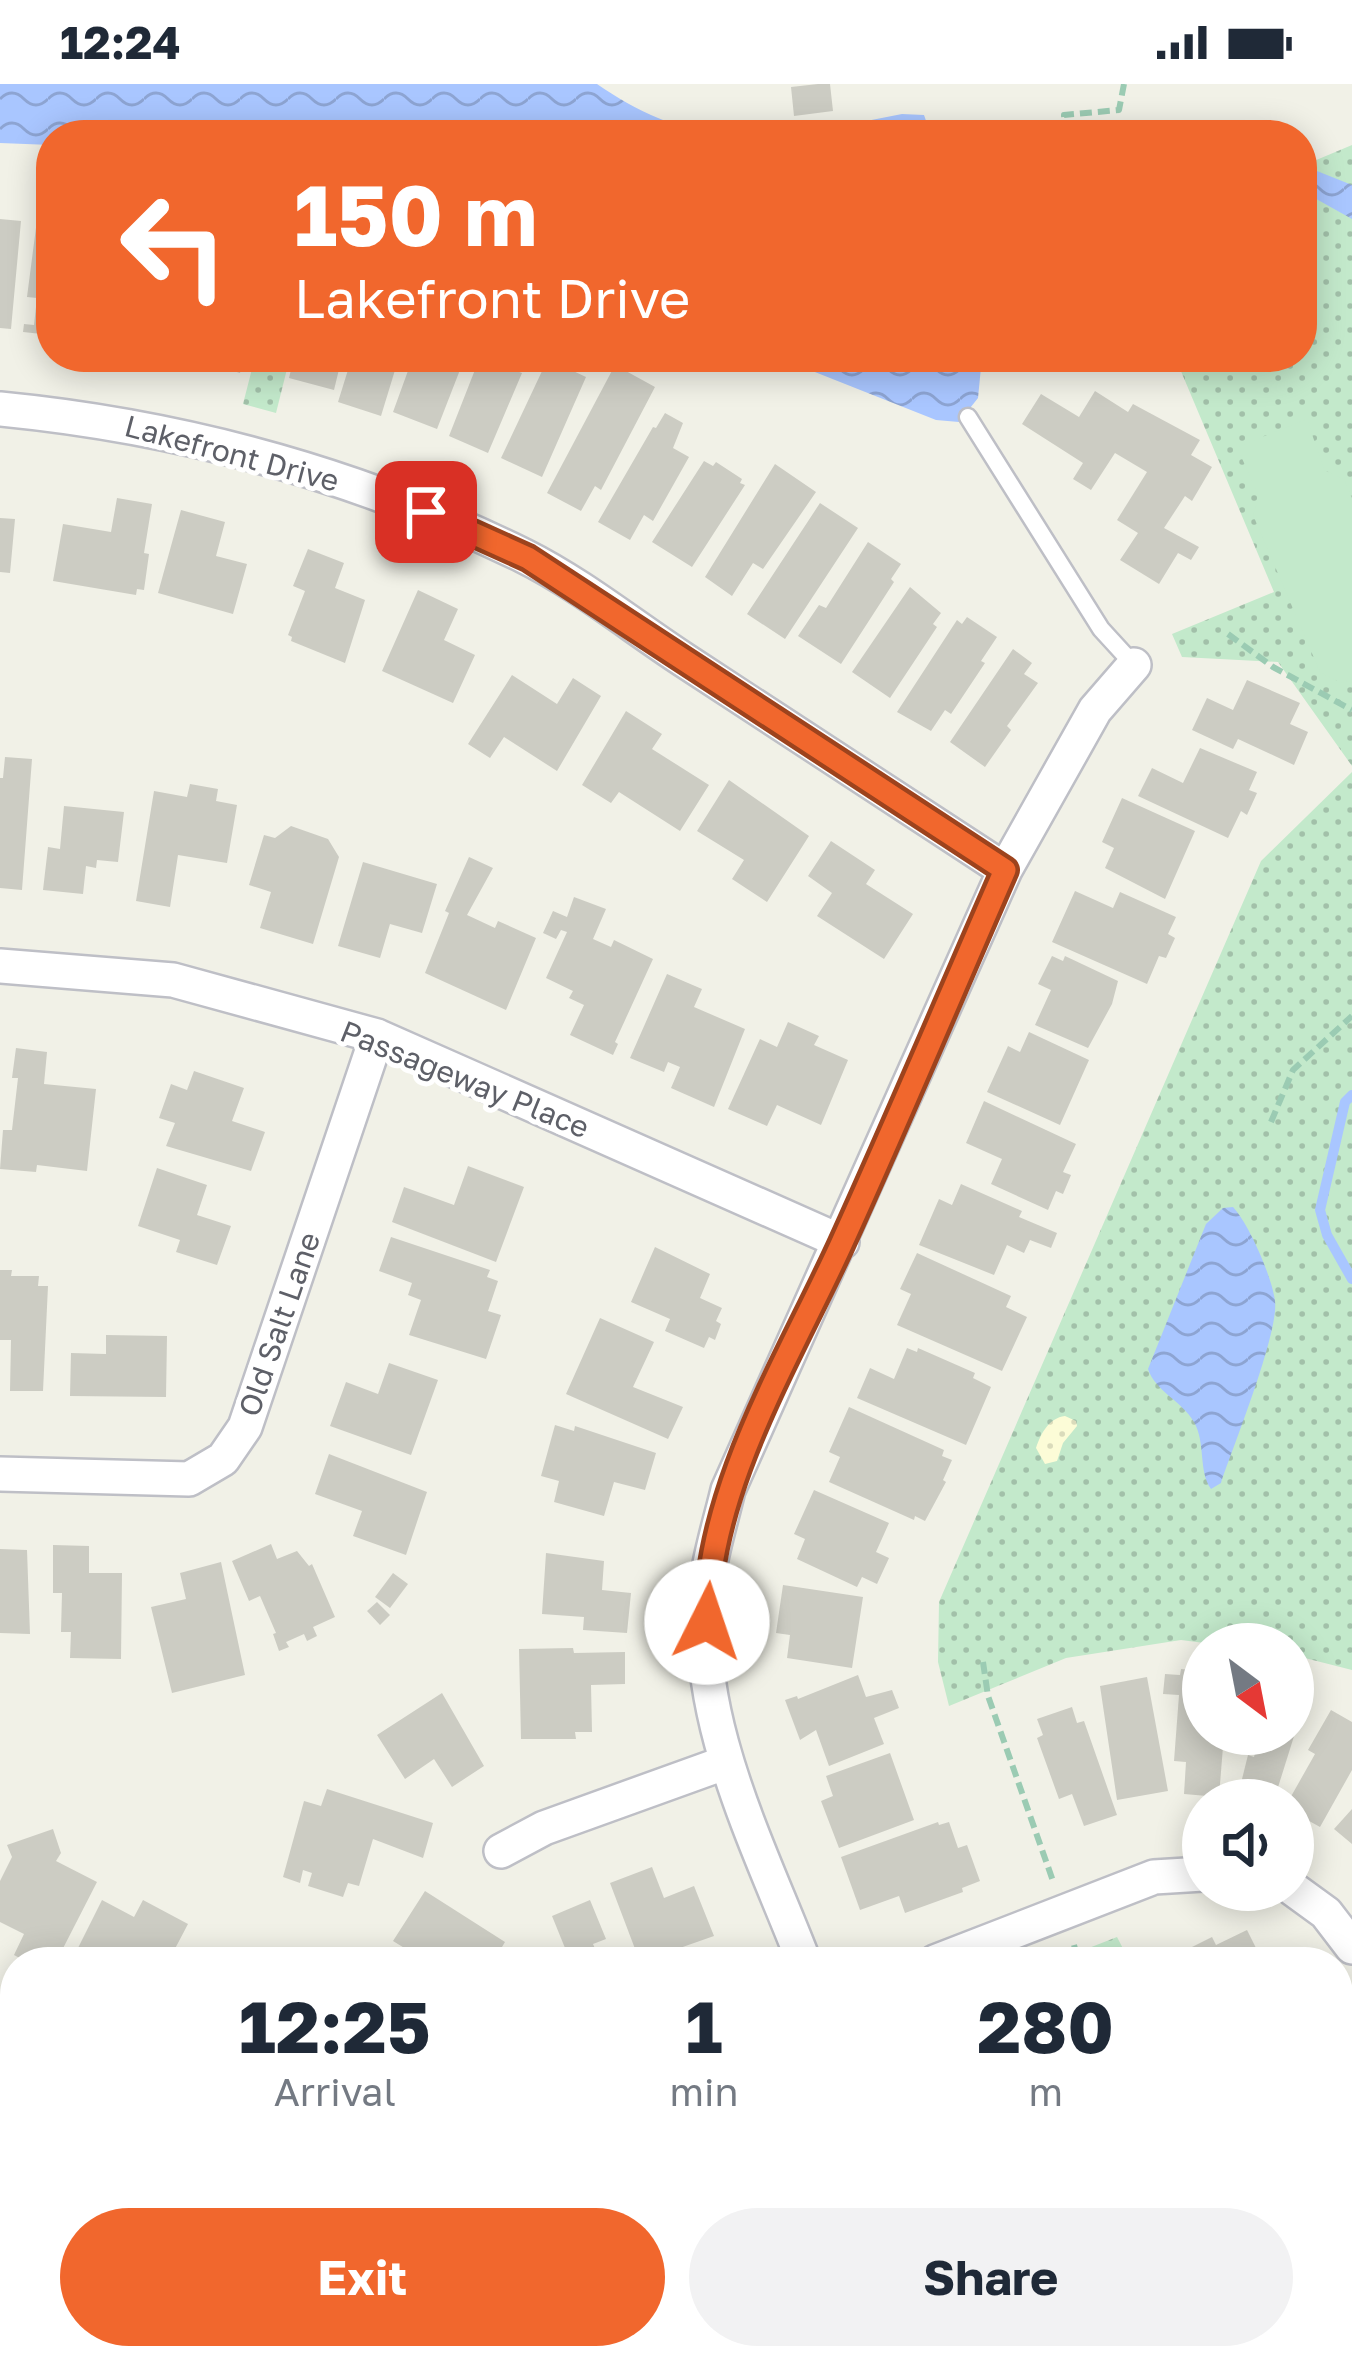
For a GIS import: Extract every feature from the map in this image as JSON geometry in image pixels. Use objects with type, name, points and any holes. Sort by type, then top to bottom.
[{"type":"street","name":"Lakefront Drive","points":[[0,409],[97,418],[209,441],[426,512],[528,558],[1005,870]]},
{"type":"street","points":[[799,1947],[727,1762],[707,1662],[707,1583],[728,1490],[1005,870],[1094,710],[1134,665]]},
{"type":"street","name":"Passageway Place","points":[[0,967],[173,980],[377,1036],[842,1242]]},
{"type":"street","name":"Old Salt Lane","points":[[0,1474],[189,1479],[223,1460],[245,1427],[377,1036]]},
{"type":"street","points":[[501,1851],[544,1828],[727,1762]]},
{"type":"street","points":[[973,1947],[1154,1877],[1182,1875]]},
{"type":"street","points":[[1314,1905],[1352,1947]]},
{"type":"lane","points":[[968,417],[1101,629],[1134,665]]},
{"type":"path","points":[[1064,120],[1064,115],[1119,110],[1124,84]]},
{"type":"path","points":[[1228,634],[1273,667],[1352,710]]},
{"type":"path","points":[[1271,1122],[1293,1070],[1352,1016]]},
{"type":"path","points":[[1344,1023],[1352,1031]]},
{"type":"path","points":[[983,1662],[988,1696],[1074,1947]]},
{"type":"shaded area","points":[[1352,145],[1352,766],[1278,662],[1182,657],[1172,634],[1274,592],[1181,372],[1317,372],[1317,160]]},
{"type":"shaded area","points":[[251,372],[286,372],[276,413],[243,404]]},
{"type":"shaded area","points":[[1307,419],[1324,470],[1344,479],[1352,498],[1352,679],[1341,683],[1320,672],[1253,515],[1259,497],[1237,447]]},
{"type":"shaded area","points":[[1352,772],[1352,1670],[1314,1660],[1314,1623],[1182,1623],[1182,1640],[1066,1658],[949,1706],[938,1662],[939,1602],[1261,861]]},
{"type":"shaded area","points":[[1117,1937],[1122,1947],[1091,1947]]},
{"type":"sand","points":[[1065,1416],[1077,1426],[1063,1443],[1057,1461],[1045,1464],[1036,1448],[1038,1442],[1050,1423]]},
{"type":"water","points":[[0,84],[597,84],[665,120],[36,120],[36,144],[0,143]]},
{"type":"water","points":[[902,114],[924,115],[926,120],[871,120]]},
{"type":"water","points":[[1317,171],[1352,185],[1352,219],[1317,199]]},
{"type":"water","points":[[815,372],[981,372],[978,398],[959,422],[936,420]]},
{"type":"water","points":[[1233,1207],[1265,1265],[1275,1301],[1274,1317],[1221,1483],[1211,1489],[1194,1422],[1156,1384],[1148,1369],[1206,1224],[1223,1208]]},
{"type":"building","points":[[830,84],[833,111],[794,116],[791,87]]},
{"type":"building","points":[[0,219],[21,221],[11,329],[0,328]]},
{"type":"building","points":[[36,228],[36,298],[27,297]]},
{"type":"building","points":[[36,307],[36,333],[23,332],[24,324],[34,325]]},
{"type":"building","points":[[290,372],[338,372],[334,390],[289,378]]},
{"type":"building","points":[[347,372],[394,372],[381,416],[338,402]]},
{"type":"building","points":[[408,372],[459,372],[437,429],[393,412]]},
{"type":"building","points":[[474,372],[522,373],[488,453],[449,436]]},
{"type":"building","points":[[542,372],[575,372],[586,377],[542,477],[501,458]]},
{"type":"building","points":[[611,372],[628,372],[655,387],[601,490],[595,486],[581,511],[547,493]]},
{"type":"building","points":[[1095,391],[1128,412],[1133,404],[1200,440],[1191,455],[1212,467],[1192,501],[1185,496],[1164,528],[1199,547],[1191,560],[1178,553],[1159,584],[1120,560],[1138,533],[1117,520],[1147,472],[1115,453],[1091,490],[1073,479],[1083,463],[1022,424],[1041,394],[1079,417]]},
{"type":"building","points":[[665,413],[683,423],[673,448],[689,457],[653,521],[644,515],[630,540],[598,522]]},
{"type":"building","points":[[704,461],[713,466],[716,462],[745,485],[692,567],[652,542]]},
{"type":"building","points":[[775,464],[816,492],[763,569],[753,563],[732,596],[705,577]]},
{"type":"building","points":[[117,498],[152,504],[144,590],[137,589],[136,595],[53,581],[63,524],[111,532]]},
{"type":"building","points":[[820,503],[858,528],[785,639],[747,614]]},
{"type":"building","points":[[181,510],[225,522],[216,556],[247,564],[233,614],[158,593]]},
{"type":"building","points":[[0,518],[15,519],[10,573],[0,572]]},
{"type":"building","points":[[868,542],[901,564],[841,664],[798,636],[819,605],[826,608]]},
{"type":"building","points":[[308,549],[344,563],[335,588],[365,600],[345,663],[291,641],[288,635],[305,591],[293,586]]},
{"type":"building","points":[[910,587],[941,613],[933,624],[937,627],[890,698],[852,672]]},
{"type":"building","points":[[418,590],[458,609],[444,640],[475,655],[453,703],[382,671]]},
{"type":"building","points":[[967,617],[997,637],[951,714],[945,710],[931,731],[897,712],[957,620],[962,624]]},
{"type":"building","points":[[1013,649],[1032,663],[1024,674],[1038,683],[985,767],[950,742]]},
{"type":"building","points":[[512,675],[557,704],[573,678],[601,696],[557,771],[504,737],[490,758],[468,744]]},
{"type":"building","points":[[1247,680],[1300,703],[1290,724],[1308,732],[1294,765],[1238,739],[1233,749],[1192,730],[1207,698],[1233,710]]},
{"type":"building","points":[[626,711],[662,734],[652,749],[709,785],[680,831],[619,792],[611,803],[582,785]]},
{"type":"building","points":[[1200,748],[1257,772],[1249,790],[1257,793],[1247,815],[1241,811],[1228,838],[1138,796],[1152,768],[1183,783]]},
{"type":"building","points":[[5,757],[32,759],[22,890],[0,888],[0,778]]},
{"type":"building","points":[[729,780],[809,836],[767,902],[732,879],[744,860],[697,831]]},
{"type":"building","points":[[190,784],[218,789],[216,801],[237,805],[227,863],[178,855],[170,907],[136,901],[154,791],[187,797]]},
{"type":"building","points":[[1122,798],[1195,831],[1165,899],[1105,868],[1114,848],[1102,842]]},
{"type":"building","points":[[64,806],[124,812],[118,862],[97,860],[96,868],[86,866],[83,894],[43,890],[48,847],[60,849]]},
{"type":"building","points":[[291,826],[328,839],[339,857],[313,944],[260,928],[271,892],[249,885],[264,835],[275,838]]},
{"type":"building","points":[[831,841],[875,870],[866,884],[913,914],[884,959],[817,916],[832,893],[808,876]]},
{"type":"building","points":[[469,857],[493,868],[467,915],[495,928],[498,921],[536,938],[506,1010],[425,973]]},
{"type":"building","points":[[363,862],[437,884],[422,933],[390,924],[380,958],[338,946]]},
{"type":"building","points":[[1075,891],[1113,908],[1120,892],[1176,917],[1168,934],[1175,938],[1166,958],[1159,956],[1147,984],[1052,942]]},
{"type":"building","points":[[574,897],[606,909],[593,939],[611,947],[614,940],[653,959],[613,1055],[570,1035],[584,1005],[569,998],[573,991],[546,978],[567,932],[561,930],[556,939],[543,933],[553,911],[567,917]]},
{"type":"building","points":[[1052,956],[1063,961],[1065,956],[1118,981],[1112,1004],[1088,1048],[1035,1025],[1051,990],[1038,984]]},
{"type":"building","points":[[667,974],[702,989],[694,1007],[745,1029],[714,1107],[671,1088],[680,1067],[668,1062],[664,1072],[630,1058]]},
{"type":"building","points":[[788,1022],[819,1036],[814,1045],[848,1060],[821,1125],[777,1105],[767,1126],[728,1109],[760,1039],[777,1047]]},
{"type":"building","points":[[1029,1032],[1089,1060],[1060,1125],[987,1092],[1008,1046],[1020,1052]]},
{"type":"building","points":[[16,1048],[47,1052],[44,1084],[96,1089],[87,1171],[37,1165],[36,1172],[0,1169],[3,1130],[12,1130]]},
{"type":"building","points":[[194,1071],[244,1088],[232,1121],[265,1132],[251,1171],[166,1146],[175,1123],[159,1118],[171,1084],[187,1090]]},
{"type":"building","points":[[984,1101],[1076,1144],[1063,1172],[1071,1175],[1063,1194],[1056,1191],[1048,1210],[991,1184],[1002,1159],[966,1143]]},
{"type":"building","points":[[468,1166],[524,1187],[496,1262],[392,1222],[404,1187],[454,1205]]},
{"type":"building","points":[[157,1168],[207,1185],[197,1215],[231,1226],[217,1265],[176,1252],[180,1240],[138,1226]]},
{"type":"building","points":[[961,1184],[1022,1211],[1019,1217],[1057,1233],[1051,1248],[1030,1240],[1024,1253],[1007,1245],[994,1275],[919,1245],[939,1199],[952,1205]]},
{"type":"building","points":[[391,1237],[490,1270],[487,1277],[498,1281],[488,1311],[501,1315],[486,1359],[409,1335],[421,1300],[408,1295],[412,1283],[379,1271]]},
{"type":"building","points":[[655,1247],[710,1274],[700,1298],[722,1308],[716,1321],[721,1324],[715,1340],[709,1337],[704,1348],[665,1331],[670,1319],[631,1302]]},
{"type":"building","points":[[917,1253],[1011,1296],[1006,1307],[1027,1317],[1002,1371],[897,1325],[911,1294],[900,1289]]},
{"type":"building","points":[[0,1270],[12,1270],[11,1276],[39,1276],[38,1286],[48,1286],[43,1391],[10,1391],[11,1340],[0,1340]]},
{"type":"building","points":[[600,1318],[654,1342],[633,1387],[683,1407],[668,1439],[566,1394]]},
{"type":"building","points":[[106,1335],[167,1336],[166,1397],[70,1396],[71,1353],[106,1354]]},
{"type":"building","points":[[907,1348],[917,1352],[918,1348],[975,1373],[973,1378],[991,1387],[966,1445],[857,1398],[870,1368],[894,1379]]},
{"type":"building","points":[[389,1363],[438,1380],[411,1455],[330,1426],[346,1382],[378,1394]]},
{"type":"building","points":[[849,1407],[944,1450],[942,1456],[952,1460],[925,1521],[829,1482],[840,1457],[829,1452]]},
{"type":"building","points":[[555,1425],[574,1431],[575,1426],[656,1453],[645,1490],[614,1482],[604,1516],[554,1502],[559,1481],[541,1476]]},
{"type":"building","points":[[329,1454],[427,1492],[406,1555],[353,1536],[362,1511],[315,1494]]},
{"type":"building","points":[[814,1490],[889,1523],[876,1552],[889,1558],[877,1584],[862,1577],[857,1587],[797,1559],[805,1539],[794,1534]]},
{"type":"building","points":[[271,1544],[277,1559],[297,1551],[312,1564],[335,1617],[313,1627],[317,1636],[307,1641],[304,1634],[279,1651],[260,1596],[249,1601],[232,1561]]},
{"type":"building","points":[[53,1545],[89,1546],[89,1573],[122,1573],[121,1659],[70,1658],[71,1632],[61,1632],[62,1593],[53,1593]]},
{"type":"building","points":[[0,1549],[27,1550],[30,1634],[0,1633]]},
{"type":"building","points":[[546,1553],[604,1561],[602,1590],[631,1593],[627,1633],[583,1630],[584,1617],[542,1614]]},
{"type":"building","points":[[221,1562],[245,1675],[172,1693],[151,1607],[186,1599],[180,1573]]},
{"type":"building","points":[[393,1573],[408,1584],[390,1608],[375,1597]]},
{"type":"building","points":[[783,1585],[863,1597],[852,1668],[787,1658],[790,1635],[776,1633]]},
{"type":"building","points":[[377,1602],[390,1615],[380,1625],[367,1611]]},
{"type":"building","points":[[573,1648],[574,1653],[625,1652],[625,1684],[591,1685],[592,1732],[575,1732],[576,1739],[521,1739],[519,1649]]},
{"type":"building","points":[[1182,1669],[1182,1755],[1222,1755],[1220,1779],[1185,1779],[1186,1762],[1174,1761],[1179,1695],[1163,1694],[1165,1674],[1180,1675]]},
{"type":"building","points":[[858,1675],[866,1697],[892,1690],[899,1708],[874,1718],[884,1744],[829,1766],[816,1730],[800,1740],[785,1700]]},
{"type":"building","points":[[1147,1677],[1168,1791],[1117,1800],[1100,1686]]},
{"type":"building","points":[[442,1693],[484,1766],[452,1787],[434,1759],[405,1779],[377,1735]]},
{"type":"building","points":[[1072,1707],[1077,1723],[1084,1721],[1117,1815],[1084,1826],[1072,1794],[1059,1799],[1037,1738],[1043,1735],[1037,1719]]},
{"type":"building","points":[[1331,1710],[1352,1722],[1352,1770],[1320,1827],[1314,1824],[1314,1779],[1301,1779],[1315,1754],[1314,1740]]},
{"type":"building","points":[[890,1753],[914,1820],[839,1848],[821,1801],[833,1796],[826,1776]]},
{"type":"building","points":[[1248,1755],[1288,1755],[1281,1779],[1242,1779]]},
{"type":"building","points":[[327,1789],[433,1823],[423,1858],[373,1839],[359,1886],[348,1883],[343,1897],[308,1886],[312,1873],[303,1870],[300,1883],[283,1877],[304,1801],[321,1806]]},
{"type":"building","points":[[1352,1809],[1352,1844],[1334,1829]]},
{"type":"building","points":[[949,1822],[958,1848],[967,1845],[980,1881],[905,1913],[899,1896],[860,1910],[841,1857]]},
{"type":"building","points":[[53,1829],[61,1853],[56,1861],[97,1882],[64,1947],[18,1947],[24,1934],[0,1922],[0,1881],[12,1857],[7,1845]]},
{"type":"building","points":[[652,1867],[664,1898],[694,1886],[714,1936],[683,1947],[634,1947],[610,1883]]},
{"type":"building","points":[[425,1891],[505,1942],[502,1947],[403,1947],[393,1941]]},
{"type":"building","points":[[102,1900],[134,1917],[143,1900],[188,1924],[176,1947],[78,1947]]},
{"type":"building","points":[[590,1900],[606,1939],[594,1947],[565,1947],[552,1916]]},
{"type":"building","points":[[1247,1930],[1256,1947],[1192,1947],[1212,1937],[1216,1945]]},
{"type":"waterway","points":[[1352,1095],[1345,1102],[1320,1210],[1327,1235],[1352,1279]]},
{"type":"route","points":[[426,512],[528,558],[1005,870],[728,1490],[707,1583],[707,1622]]}]
